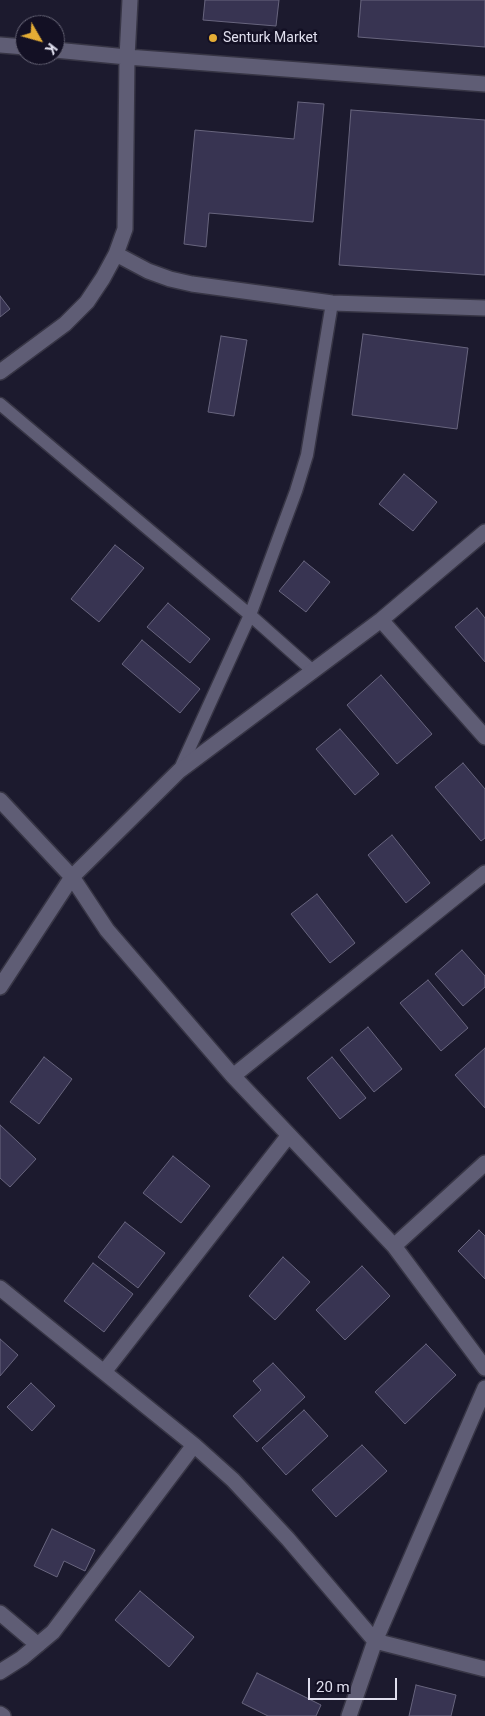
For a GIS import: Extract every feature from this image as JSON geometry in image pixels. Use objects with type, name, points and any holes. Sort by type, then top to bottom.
[{"type":"street","points":[[0,372],[65,324],[86,302],[103,278],[116,254],[125,229],[127,57],[130,0]]},
{"type":"street","points":[[0,45],[15,46]]},
{"type":"street","points":[[65,51],[485,84]]},
{"type":"street","points":[[116,254],[148,271],[192,284],[332,303],[485,308]]},
{"type":"street","points":[[0,987],[72,877],[179,772],[381,620],[485,532]]},
{"type":"street","points":[[381,620],[485,737]]},
{"type":"street","points":[[0,800],[72,877],[107,930],[233,1076],[394,1246],[485,1368]]},
{"type":"street","points":[[233,1076],[485,873]]},
{"type":"street","points":[[104,1372],[289,1135]]},
{"type":"street","points":[[394,1246],[485,1163]]},
{"type":"street","points":[[0,1288],[194,1445],[233,1480],[282,1532],[375,1641],[485,1669]]},
{"type":"street","points":[[349,1716],[375,1641],[485,1388]]},
{"type":"street","points":[[0,1672],[22,1658],[53,1632],[194,1445]]},
{"type":"street","points":[[0,1613],[38,1645]]},
{"type":"lane","points":[[179,772],[250,615],[296,491],[307,455],[332,303]]},
{"type":"lane","points":[[0,404],[250,615],[313,671]]},
{"type":"building","points":[[205,0],[279,0],[276,26],[203,20]]},
{"type":"building","points":[[361,0],[485,0],[485,47],[358,37]]},
{"type":"building","points":[[298,102],[324,104],[313,222],[209,213],[206,247],[184,244],[195,130],[294,139]]},
{"type":"building","points":[[351,110],[485,120],[485,275],[339,265]]},
{"type":"building","points":[[0,296],[10,309],[0,317]]},
{"type":"building","points":[[363,334],[468,348],[457,429],[352,415]]},
{"type":"building","points":[[221,336],[247,340],[234,416],[208,412]]},
{"type":"building","points":[[404,474],[437,502],[413,531],[379,504]]},
{"type":"building","points":[[115,545],[144,568],[99,622],[71,599]]},
{"type":"building","points":[[304,561],[330,582],[306,612],[279,591]]},
{"type":"building","points":[[168,603],[210,639],[190,663],[147,627]]},
{"type":"building","points":[[477,608],[485,618],[485,662],[455,627]]},
{"type":"building","points":[[142,640],[200,689],[180,713],[122,664]]},
{"type":"building","points":[[381,675],[432,734],[397,764],[347,705]]},
{"type":"building","points":[[340,729],[379,774],[355,795],[316,749]]},
{"type":"building","points":[[463,763],[485,789],[485,838],[481,841],[435,787]]},
{"type":"building","points":[[392,835],[430,883],[406,903],[368,855]]},
{"type":"building","points":[[317,894],[355,943],[330,963],[291,914]]},
{"type":"building","points":[[462,950],[485,976],[485,987],[463,1006],[435,974]]},
{"type":"building","points":[[428,980],[468,1028],[441,1051],[400,1003]]},
{"type":"building","points":[[368,1027],[402,1069],[374,1092],[340,1050]]},
{"type":"building","points":[[485,1048],[485,1108],[455,1075]]},
{"type":"building","points":[[44,1057],[72,1079],[39,1124],[10,1102]]},
{"type":"building","points":[[332,1057],[366,1098],[340,1119],[307,1078]]},
{"type":"building","points":[[0,1125],[36,1159],[10,1187],[0,1178]]},
{"type":"building","points":[[173,1156],[210,1186],[181,1223],[143,1193]]},
{"type":"building","points":[[125,1222],[165,1253],[138,1288],[98,1257]]},
{"type":"building","points":[[479,1230],[485,1236],[485,1279],[458,1251]]},
{"type":"building","points":[[283,1257],[310,1282],[275,1320],[249,1296]]},
{"type":"building","points":[[93,1263],[133,1294],[104,1332],[64,1301]]},
{"type":"building","points":[[362,1266],[390,1296],[345,1340],[316,1310]]},
{"type":"building","points":[[0,1339],[18,1355],[0,1376]]},
{"type":"building","points":[[426,1344],[456,1375],[405,1424],[375,1392]]},
{"type":"building","points":[[273,1363],[305,1397],[257,1442],[233,1416],[261,1390],[253,1381]]},
{"type":"building","points":[[31,1383],[55,1406],[32,1431],[7,1407]]},
{"type":"building","points":[[304,1410],[328,1436],[286,1475],[262,1448]]},
{"type":"building","points":[[362,1445],[387,1471],[336,1517],[312,1490]]},
{"type":"building","points":[[52,1529],[95,1550],[85,1571],[64,1561],[57,1577],[34,1566]]},
{"type":"building","points":[[140,1591],[194,1637],[169,1667],[115,1620]]},
{"type":"building","points":[[257,1673],[321,1705],[316,1716],[268,1716],[242,1703]]},
{"type":"building","points":[[416,1685],[456,1695],[451,1716],[409,1716]]},
{"type":"place","name":"Senturk Market","points":[[213,38]]}]
